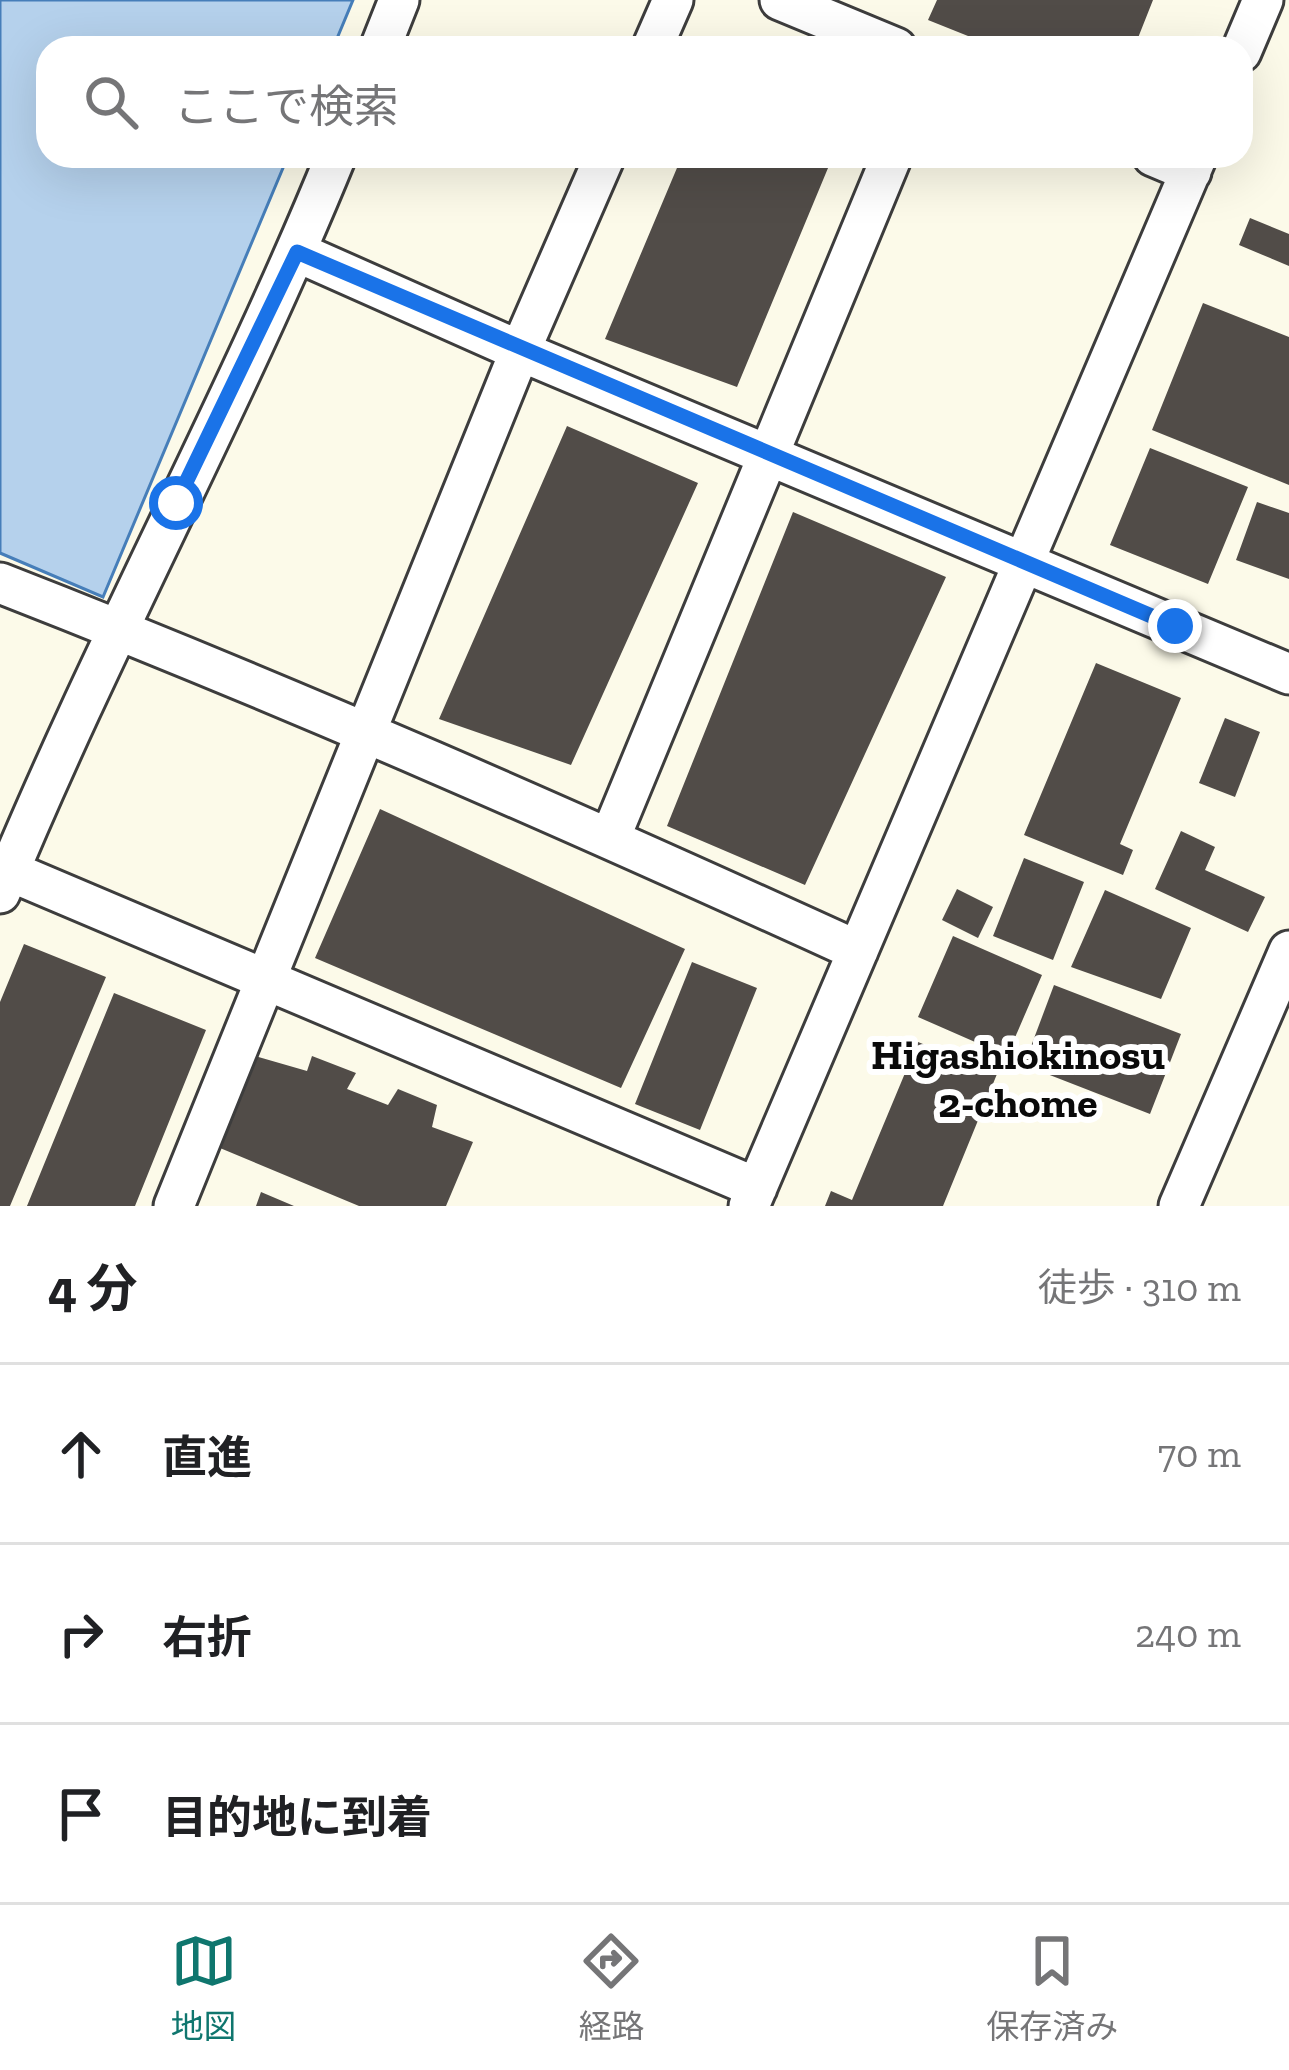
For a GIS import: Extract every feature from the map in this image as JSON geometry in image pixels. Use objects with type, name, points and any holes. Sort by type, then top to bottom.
[{"type":"street","points":[[385,36],[399,0]]},
{"type":"street","points":[[657,36],[673,0]]},
{"type":"street","points":[[780,0],[867,36]]},
{"type":"street","points":[[1248,36],[1263,0]]},
{"type":"street","points":[[331,168],[297,252],[116,628],[3,877],[269,980],[753,1197],[1192,168]]},
{"type":"street","points":[[175,1206],[520,350],[600,168]]},
{"type":"street","points":[[610,838],[887,168]]},
{"type":"street","points":[[297,252],[1289,674]]},
{"type":"street","points":[[0,583],[610,838],[858,951]]},
{"type":"street","points":[[1179,1206],[1289,951]]},
{"type":"water","points":[[0,0],[353,0],[338,36],[36,36],[36,168],[283,168],[103,597],[0,553]]},
{"type":"building","points":[[937,0],[1153,0],[1139,36],[968,36],[928,20]]},
{"type":"building","points":[[677,168],[828,168],[737,387],[605,339]]},
{"type":"building","points":[[1250,218],[1289,234],[1289,266],[1239,245]]},
{"type":"building","points":[[1203,303],[1289,337],[1289,485],[1152,430]]},
{"type":"building","points":[[567,426],[698,483],[571,765],[439,719]]},
{"type":"building","points":[[1150,448],[1248,487],[1208,584],[1110,545]]},
{"type":"building","points":[[1257,502],[1289,513],[1289,579],[1236,560]]},
{"type":"building","points":[[793,512],[946,577],[805,885],[667,826]]},
{"type":"building","points":[[1096,663],[1181,698],[1120,844],[1133,850],[1123,875],[1024,835]]},
{"type":"building","points":[[1225,718],[1260,732],[1235,797],[1199,783]]},
{"type":"building","points":[[380,809],[685,949],[621,1088],[315,958]]},
{"type":"building","points":[[1181,831],[1215,847],[1205,870],[1265,897],[1248,932],[1155,889]]},
{"type":"building","points":[[1024,858],[1084,882],[1053,960],[993,936]]},
{"type":"building","points":[[957,889],[993,907],[978,938],[942,920]]},
{"type":"building","points":[[1105,890],[1191,928],[1161,999],[1071,967]]},
{"type":"building","points":[[953,936],[1042,975],[1007,1056],[918,1017]]},
{"type":"building","points":[[24,944],[106,977],[10,1206],[0,1206],[0,1002]]},
{"type":"building","points":[[692,962],[757,988],[700,1130],[635,1104]]},
{"type":"building","points":[[1054,985],[1181,1034],[1150,1114],[1024,1065]]},
{"type":"building","points":[[114,993],[206,1030],[135,1206],[27,1206]]},
{"type":"building","points":[[918,1042],[997,1074],[943,1206],[825,1206],[831,1191],[852,1200]]},
{"type":"building","points":[[255,1056],[307,1071],[312,1056],[356,1073],[347,1089],[388,1105],[398,1089],[437,1105],[432,1127],[473,1142],[446,1206],[359,1206],[220,1148]]},
{"type":"building","points":[[261,1192],[294,1206],[256,1206]]},
{"type":"district","name":"Higashiokinosu 2-chome","points":[[1018,1078]]},
{"type":"route","points":[[176,503],[297,252],[1175,626]]}]
